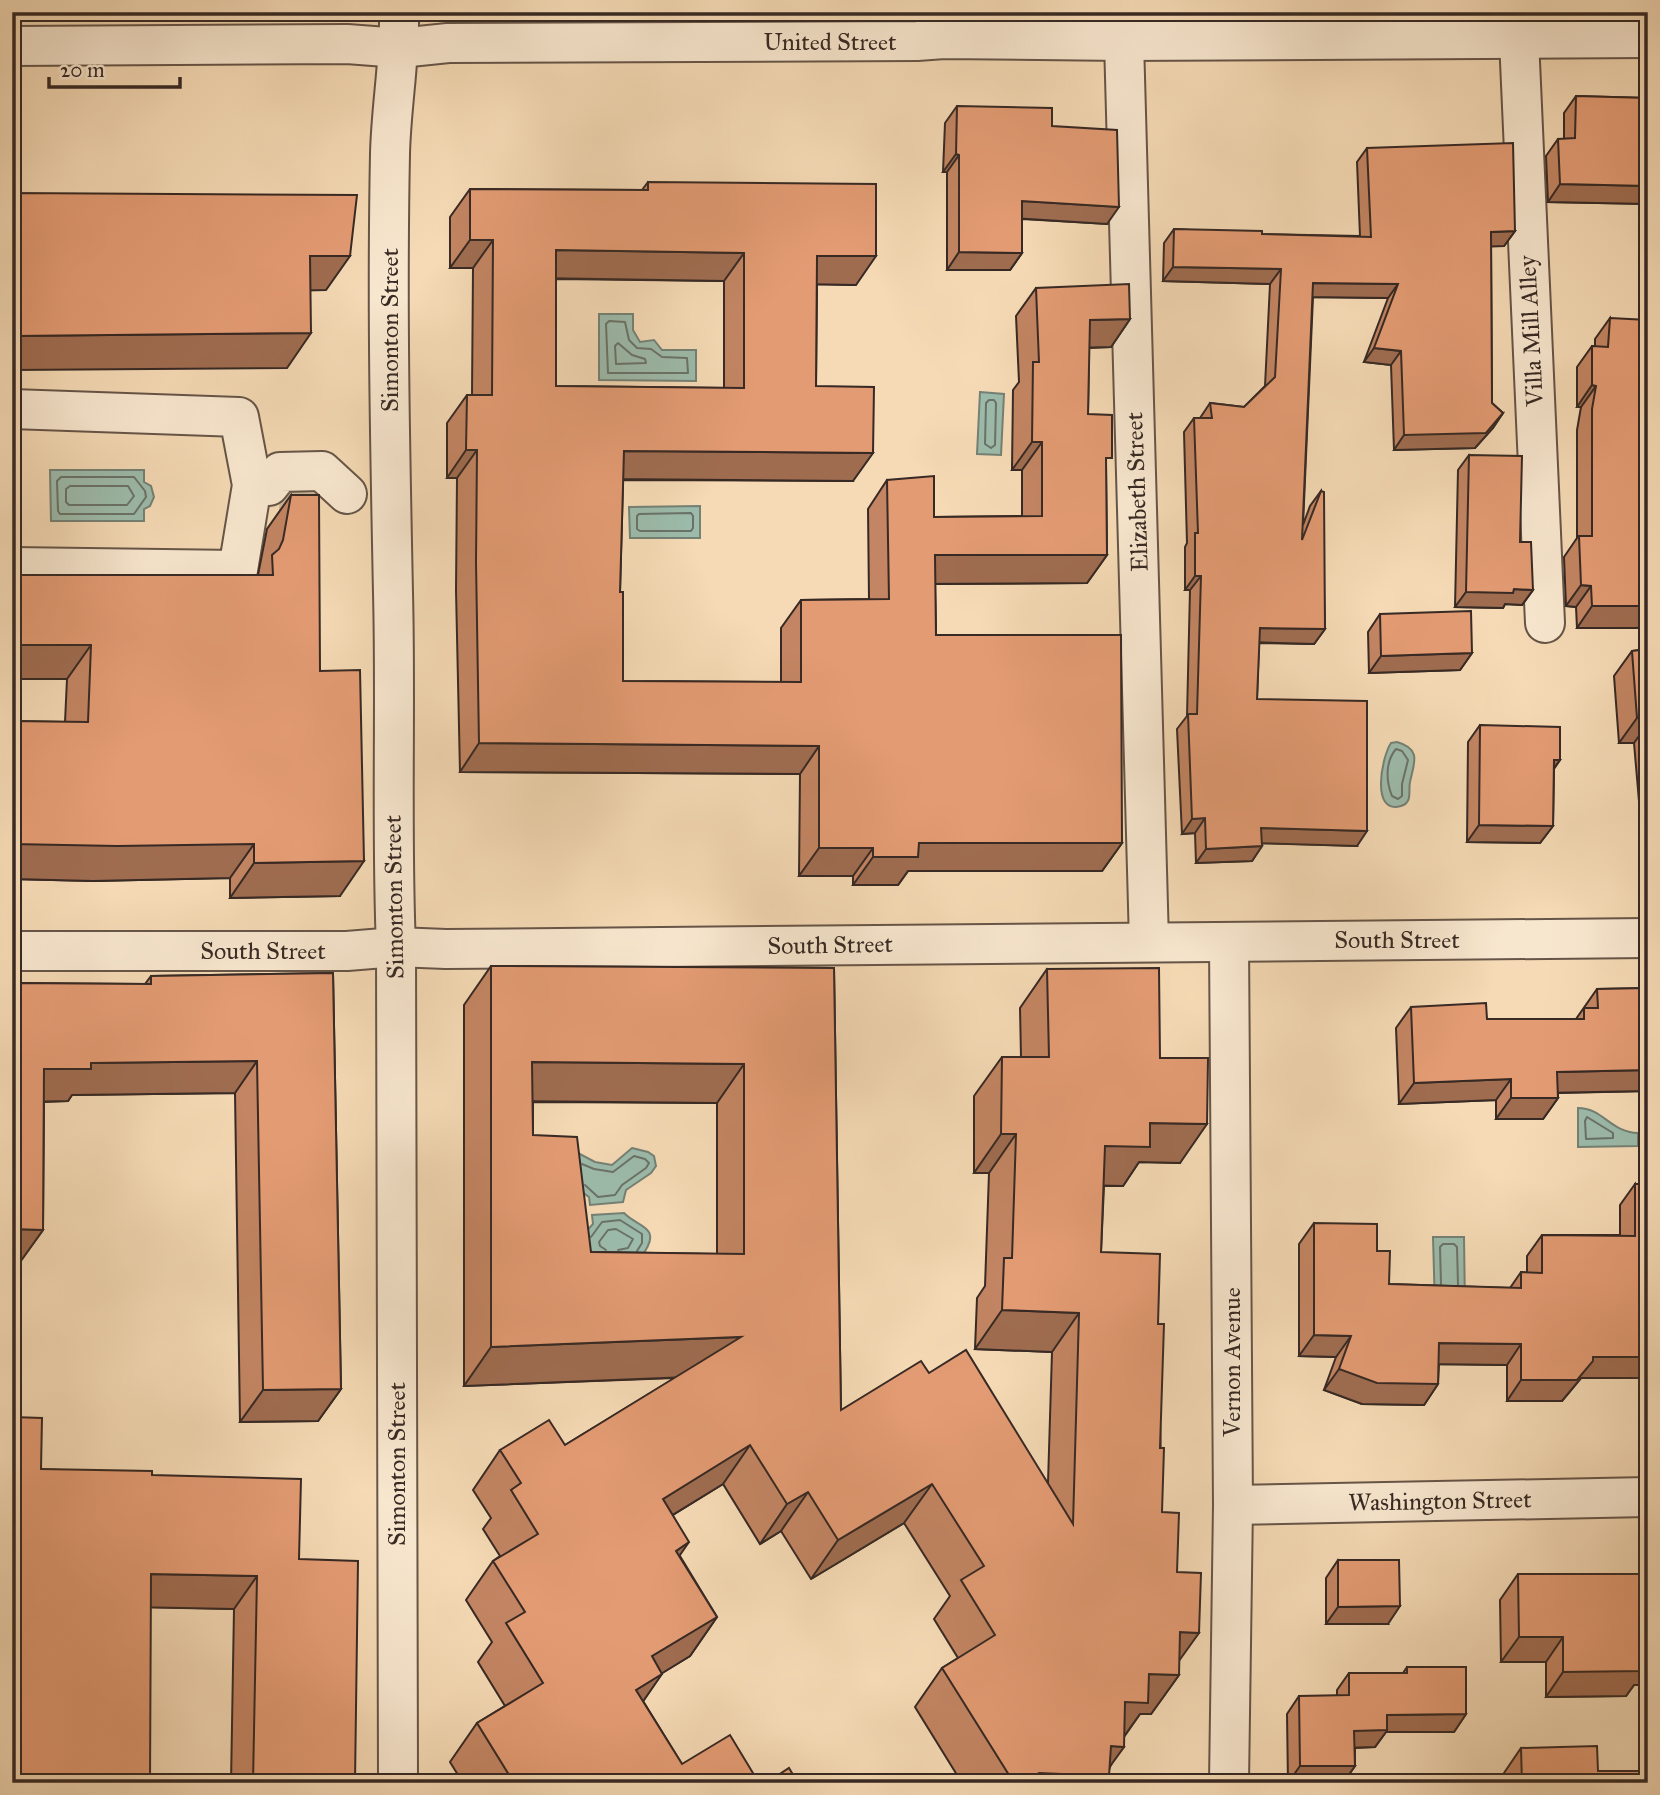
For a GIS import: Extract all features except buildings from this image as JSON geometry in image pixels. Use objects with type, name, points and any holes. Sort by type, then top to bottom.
[{"type":"street","name":"United Street","points":[[12,46],[346,44],[399,30],[448,43],[917,41],[944,26],[1124,41],[1648,38]]},
{"type":"street","name":"Simonton Street","points":[[398,1783],[396,947],[393,864],[393,594],[389,489],[390,154],[399,30]]},
{"type":"street","name":"Villa Mill Alley","points":[[1519,39],[1545,623]]},
{"type":"street","name":"Elizabeth Street","points":[[1124,41],[1149,942]]},
{"type":"street","points":[[12,409],[239,417],[267,494]]},
{"type":"street","points":[[12,568],[238,570],[267,494],[280,472],[322,471],[335,503],[389,489]]},
{"type":"street","name":"South Street","points":[[12,951],[333,951],[396,947],[446,949],[1648,938]]},
{"type":"street","name":"Vernon Avenue","points":[[1229,942],[1233,1505],[1229,1783]]},
{"type":"street","name":"Washington Street","points":[[1233,1505],[1648,1497]]},
{"type":"water","points":[[599,314],[633,314],[633,330],[640,342],[654,340],[662,350],[696,350],[696,381],[599,380]]},
{"type":"water","points":[[980,392],[1004,394],[1001,455],[977,454]]},
{"type":"water","points":[[50,470],[144,470],[144,482],[151,486],[154,497],[150,506],[144,509],[144,521],[51,521]]},
{"type":"water","points":[[700,506],[700,538],[630,538],[629,507]]},
{"type":"water","points":[[1397,742],[1410,749],[1414,763],[1407,802],[1401,806],[1391,806],[1385,802],[1382,793],[1382,771],[1391,743]]},
{"type":"water","points":[[1578,1108],[1594,1112],[1620,1129],[1638,1133],[1638,1146],[1578,1147]]},
{"type":"water","points":[[632,1148],[654,1156],[656,1166],[651,1173],[626,1190],[623,1202],[590,1205],[589,1197],[568,1182],[578,1153],[595,1162],[612,1165]]},
{"type":"water","points":[[624,1213],[646,1228],[650,1237],[649,1244],[644,1253],[600,1265],[581,1237],[593,1224],[592,1215]]},
{"type":"water","points":[[1433,1237],[1464,1237],[1465,1308],[1435,1308]]},
{"type":"tunnel","points":[[279,510],[323,512]]}]
